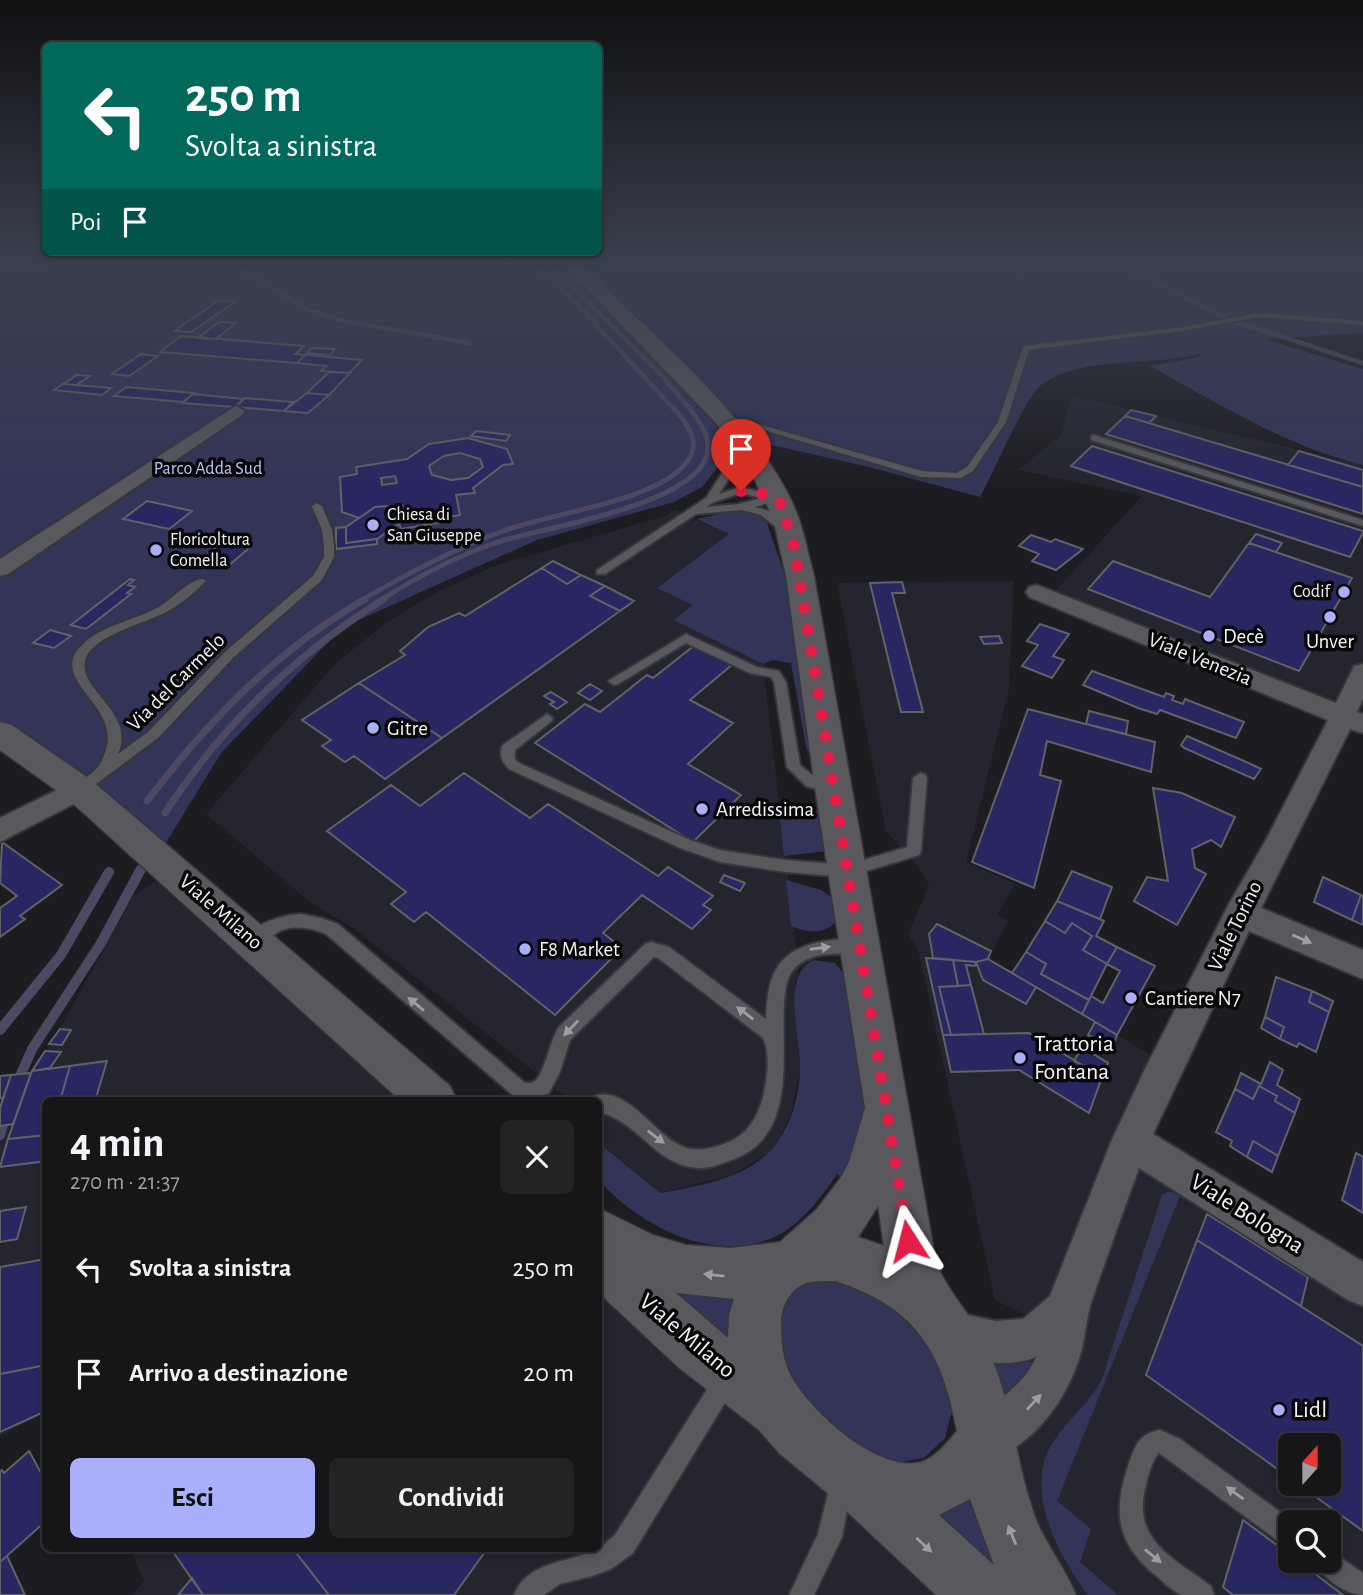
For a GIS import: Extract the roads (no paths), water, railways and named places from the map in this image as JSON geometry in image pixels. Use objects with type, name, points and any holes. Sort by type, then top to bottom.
[{"type":"street","points":[[642,336],[743,430],[790,534],[800,576],[832,788],[884,1087],[911,1262],[939,1317]]},
{"type":"street","points":[[0,569],[236,411]]},
{"type":"street","name":"Viale Venezia","points":[[1037,592],[1353,720]]},
{"type":"street","name":"Viale Torino","points":[[939,1317],[992,1343],[1023,1341],[1047,1329],[1061,1316],[1070,1300],[1131,1142],[1240,913],[1353,720],[1363,672]]},
{"type":"street","name":"Viale Milano","points":[[0,733],[91,780],[253,940],[430,1097]]},
{"type":"street","points":[[0,831],[91,780]]},
{"type":"street","points":[[1240,913],[1363,965]]},
{"type":"street","points":[[793,1261],[846,1217],[867,1182],[878,1145],[884,1087]]},
{"type":"street","name":"Viale Bologna","points":[[1131,1142],[1363,1286]]},
{"type":"street","name":"Viale Milano","points":[[602,1235],[649,1259],[702,1274],[739,1275],[823,1253],[862,1262],[889,1274],[939,1317],[965,1353],[980,1395],[996,1485],[1013,1538],[1026,1567],[1045,1595]]},
{"type":"street","name":"Viale Milano","points":[[602,1261],[655,1311],[779,1410]]},
{"type":"street","name":"Viale Milano","points":[[793,1261],[765,1286],[752,1323],[756,1364],[765,1390],[799,1433],[846,1470],[981,1595]]},
{"type":"street","name":"Viale Torino","points":[[988,1440],[1033,1405],[1048,1383],[1061,1348],[1070,1300]]},
{"type":"street","name":"Viale Milano","points":[[846,1470],[873,1485],[892,1491],[931,1489],[947,1484],[960,1474],[988,1440]]},
{"type":"lane","points":[[710,500],[735,461],[743,430],[921,474],[958,475],[970,469],[1002,422],[1026,348],[1112,336]]},
{"type":"lane","points":[[1094,438],[1363,523]]},
{"type":"lane","points":[[601,572],[710,500],[741,491],[775,497]]},
{"type":"lane","points":[[690,513],[775,497]]},
{"type":"lane","name":"Via del Carmelo","points":[[91,780],[153,734],[230,654],[318,578],[329,557],[327,530],[317,506]]},
{"type":"lane","points":[[738,506],[765,513],[790,534]]},
{"type":"lane","points":[[91,780],[114,749],[114,725],[84,678],[78,664],[79,656],[92,642],[165,608],[200,581]]},
{"type":"lane","points":[[614,681],[685,638],[754,670],[775,674],[780,682],[794,767],[811,782],[832,788]]},
{"type":"lane","points":[[547,718],[508,748],[508,761],[514,766],[701,851],[785,866],[846,871],[914,851],[920,778]]},
{"type":"lane","points":[[253,940],[268,928],[288,920],[310,921],[332,929],[522,1092],[540,1089],[547,1083],[555,1047],[564,1034],[651,948],[663,952],[684,967],[765,1028],[775,1040]]},
{"type":"lane","points":[[602,1104],[620,1109],[685,1157],[711,1157],[740,1147],[755,1135],[772,1099],[775,1077],[774,1007],[778,980],[793,958],[803,951],[818,947],[859,947]]},
{"type":"lane","points":[[526,1595],[543,1580],[567,1571],[588,1568],[610,1557],[624,1544],[730,1373]]},
{"type":"lane","points":[[1202,1595],[1144,1548],[1129,1523],[1129,1499],[1151,1443],[1160,1441],[1172,1447],[1278,1525]]},
{"type":"lane","points":[[802,1595],[830,1537],[846,1470]]},
{"type":"lane","points":[[1341,1572],[1363,1588]]},
{"type":"waterway","points":[[432,336],[469,343]]},
{"type":"waterway","points":[[607,336],[674,409]]},
{"type":"waterway","points":[[622,336],[690,409]]},
{"type":"waterway","points":[[1281,336],[1363,363]]},
{"type":"waterway","points":[[362,600],[432,562],[487,537],[628,496],[672,476],[686,463],[693,448],[691,434],[673,407]]},
{"type":"waterway","points":[[381,600],[436,568],[495,543],[619,510],[654,498],[683,483],[702,466],[708,445],[704,430],[689,407]]},
{"type":"waterway","points":[[147,801],[194,743],[246,689],[302,641],[365,599]]},
{"type":"waterway","points":[[165,813],[211,750],[262,694],[320,644],[384,599]]},
{"type":"waterway","points":[[21,1074],[32,1049],[101,943],[141,869]]},
{"type":"waterway","points":[[0,1030],[61,955],[109,872]]},
{"type":"waterway","points":[[0,1135],[3,1125]]},
{"type":"place","name":"Chiesa di San Giuseppe","points":[[373,525]]},
{"type":"place","name":"Floricoltura Comella","points":[[156,550]]},
{"type":"place","name":"Codif","points":[[1344,592]]},
{"type":"place","name":"Unver","points":[[1330,617]]},
{"type":"place","name":"Decè","points":[[1209,636]]},
{"type":"place","name":"Gitre","points":[[373,728]]},
{"type":"place","name":"Arredissima","points":[[702,809]]},
{"type":"place","name":"F8 Market","points":[[525,949]]},
{"type":"place","name":"Cantiere N7","points":[[1131,998]]},
{"type":"place","name":"Trattoria Fontana","points":[[1020,1058]]},
{"type":"place","name":"Lidl","points":[[1279,1410]]},
{"type":"park label","name":"Parco Adda Sud","points":[[208,469]]}]
